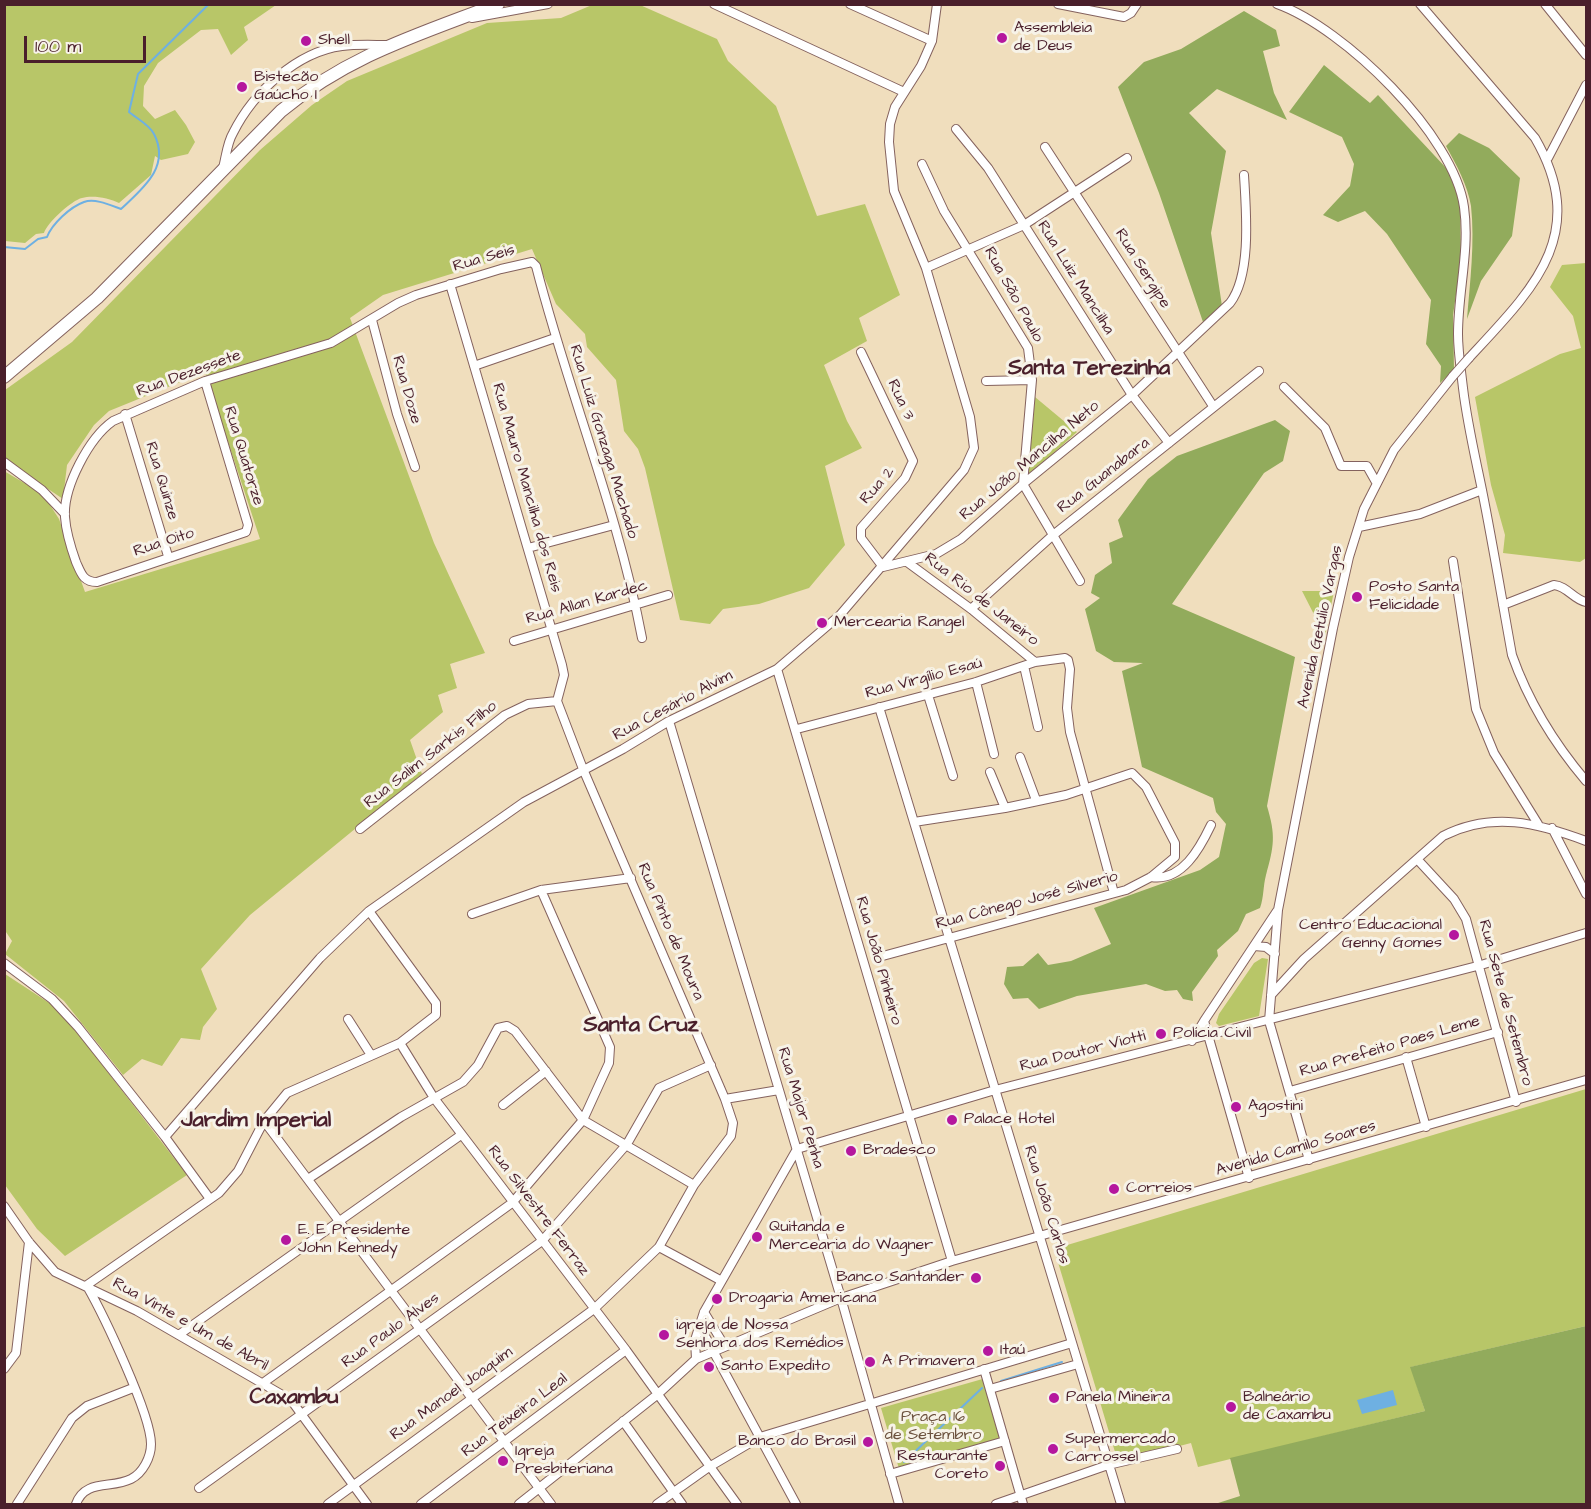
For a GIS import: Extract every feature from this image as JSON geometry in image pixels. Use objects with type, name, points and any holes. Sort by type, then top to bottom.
[{"type":"highway","points":[[4,377],[97,298],[281,111],[304,93],[330,75],[388,45],[498,4]]},
{"type":"street","points":[[456,21],[548,4]]},
{"type":"street","points":[[714,4],[904,92]]},
{"type":"street","points":[[850,4],[932,41]]},
{"type":"street","points":[[1058,4],[1124,17],[1131,13],[1137,4]]},
{"type":"street","points":[[1277,4],[1327,29],[1372,69],[1424,125],[1455,172],[1462,191],[1466,240],[1458,334],[1459,353],[1472,444],[1512,655],[1526,692],[1546,729],[1587,781]]},
{"type":"street","name":"Avenida Getúlio Vargas","points":[[1278,910],[1349,557],[1377,482],[1408,430],[1453,376],[1529,293],[1552,259],[1558,241],[1560,204],[1558,181],[1548,158],[1517,116],[1420,4]]},
{"type":"street","points":[[1545,4],[1587,55]]},
{"type":"street","name":"Rua Cesário Alvim","points":[[165,1137],[320,958],[369,911],[488,826],[583,769],[623,749],[669,721],[777,669],[840,615],[964,471],[974,448],[970,417],[926,268],[894,191],[891,166],[890,124],[895,107],[921,66],[932,41],[934,6]]},
{"type":"street","points":[[221,173],[232,134],[251,104],[274,80],[311,56],[340,46],[388,45]]},
{"type":"street","points":[[1548,158],[1587,85]]},
{"type":"street","name":"Rua Luiz Mancilha","points":[[956,129],[976,152],[1132,395],[1169,443]]},
{"type":"street","name":"Rua Sergipe","points":[[1045,147],[1213,406]]},
{"type":"street","points":[[926,268],[1024,225],[1127,158]]},
{"type":"street","name":"Rua São Paulo","points":[[922,164],[944,211],[1023,336],[1031,361],[1032,380],[1023,484]]},
{"type":"street","name":"Rua João Mancilha Neto","points":[[883,567],[936,554],[961,539],[1023,484],[1132,395],[1230,303],[1239,286],[1244,267],[1244,175]]},
{"type":"street","name":"Rua Seis","points":[[450,284],[527,262]]},
{"type":"street","name":"Rua Luiz Gonzaga Machado","points":[[527,262],[536,266],[555,338],[614,525],[636,605],[642,638]]},
{"type":"street","name":"Rua Dezessete","points":[[97,582],[86,580],[81,575],[72,552],[65,514],[75,472],[83,454],[102,428],[125,414],[205,381],[331,343],[398,303],[450,284]]},
{"type":"street","name":"Rua Mauro Mancilha dos Reis","points":[[450,284],[564,675],[557,701]]},
{"type":"street","name":"Rua Doze","points":[[372,320],[389,385],[415,467]]},
{"type":"street","points":[[474,366],[555,338]]},
{"type":"street","name":"Rua 3","points":[[861,352],[913,461]]},
{"type":"street","name":"Rua Guanabara","points":[[971,609],[1052,536],[1259,371]]},
{"type":"street","points":[[987,381],[1032,380]]},
{"type":"street","name":"Rua Quatorze","points":[[205,381],[248,525],[246,532],[241,536]]},
{"type":"street","points":[[1284,387],[1324,428],[1341,466],[1368,466],[1377,482]]},
{"type":"street","name":"Rua Quinze","points":[[125,414],[168,556]]},
{"type":"street","name":"Rua 2","points":[[883,567],[861,538],[861,528],[906,478],[913,461]]},
{"type":"street","points":[[4,462],[42,490],[65,514]]},
{"type":"street","points":[[1023,484],[1080,581]]},
{"type":"street","points":[[1359,527],[1420,514],[1482,489]]},
{"type":"street","points":[[528,548],[614,525]]},
{"type":"street","name":"Rua Oito","points":[[97,582],[168,556],[241,536]]},
{"type":"street","points":[[1453,561],[1474,698],[1481,724],[1494,753],[1538,824]]},
{"type":"street","name":"Rua Rio de Janeiro","points":[[907,562],[971,609],[1035,662]]},
{"type":"street","points":[[1503,605],[1554,585],[1560,585],[1577,599],[1587,602]]},
{"type":"street","name":"Rua Allan Kardec","points":[[514,641],[668,595]]},
{"type":"street","name":"Rua Virgílio Esaú","points":[[796,729],[976,682],[1035,662],[1065,658],[1070,663],[1067,708],[1073,745],[1086,789]]},
{"type":"street","points":[[1024,666],[1038,727]]},
{"type":"street","name":"Rua João Pinheiro","points":[[777,669],[862,963],[952,1261]]},
{"type":"street","points":[[976,682],[994,754]]},
{"type":"street","points":[[928,695],[953,776]]},
{"type":"street","name":"Rua Pinto de Moura","points":[[557,701],[583,769],[711,1065],[733,1123],[731,1136],[694,1185],[659,1247],[594,1309]]},
{"type":"street","name":"Rua Salim Sarkis Filho","points":[[360,829],[505,715],[528,704],[557,701]]},
{"type":"street","name":"Rua João Carlos","points":[[879,707],[1121,1504]]},
{"type":"street","name":"Rua Major Penha","points":[[669,721],[841,1298],[899,1504]]},
{"type":"street","points":[[1020,757],[1036,801]]},
{"type":"street","points":[[990,772],[1005,808]]},
{"type":"street","name":"Rua Cônego José Silverio","points":[[879,957],[1126,890],[1151,877],[1175,857],[1175,843],[1146,787],[1135,774],[1127,774],[1086,789]]},
{"type":"street","points":[[914,822],[1005,808],[1086,789],[1114,893]]},
{"type":"street","points":[[1271,995],[1304,958],[1443,836],[1467,826],[1492,821],[1538,824],[1587,841]]},
{"type":"street","points":[[1151,877],[1166,877],[1186,864],[1201,846],[1211,825]]},
{"type":"street","points":[[1552,828],[1587,894]]},
{"type":"street","name":"Rua Sete de Setembro","points":[[1417,859],[1462,910],[1481,965],[1516,1102]]},
{"type":"street","points":[[472,914],[541,890],[631,878]]},
{"type":"street","points":[[262,1383],[512,1203],[583,1120],[609,1063],[610,1047],[541,890]]},
{"type":"street","points":[[1192,1041],[1278,910]]},
{"type":"street","points":[[1278,910],[1269,1021],[1309,1160]]},
{"type":"street","points":[[76,1504],[79,1496],[88,1489],[135,1477],[146,1463],[151,1444],[133,1388],[100,1309],[87,1285],[210,1199],[238,1171],[264,1122],[287,1093],[400,1043],[434,1018],[438,1012],[436,1003],[369,911]]},
{"type":"street","name":"Rua Doutor Viotti","points":[[797,1149],[995,1090],[1481,965],[1587,933]]},
{"type":"street","points":[[1254,946],[1263,946],[1275,954]]},
{"type":"street","points":[[4,963],[63,1009],[165,1137],[210,1199]]},
{"type":"street","points":[[348,1019],[371,1054]]},
{"type":"street","points":[[1204,1021],[1249,1178]]},
{"type":"street","points":[[308,1179],[434,1098],[453,1089],[472,1074],[498,1028],[507,1026],[515,1030],[583,1120],[694,1185]]},
{"type":"street","name":"Rua Prefeito Paes Leme","points":[[1290,1091],[1498,1032]]},
{"type":"street","name":"Rua Silvestre Ferraz","points":[[400,1043],[434,1098],[626,1350],[737,1504]]},
{"type":"street","points":[[1406,1057],[1426,1127]]},
{"type":"street","name":"Rua Paulo Alves","points":[[199,1488],[542,1241],[627,1144],[659,1088],[711,1065]]},
{"type":"street","points":[[503,1104],[546,1071]]},
{"type":"street","name":"Avenida Camilo Soares","points":[[519,1504],[658,1394],[696,1359],[724,1345],[841,1298],[952,1261],[1587,1080]]},
{"type":"street","points":[[725,1099],[779,1090]]},
{"type":"street","points":[[264,1122],[473,1397],[551,1504]]},
{"type":"street","points":[[180,1334],[462,1135]]},
{"type":"street","points":[[696,1359],[695,1340],[704,1312],[720,1280],[797,1149]]},
{"type":"street","name":"Rua Vinte e Um de Abril","points":[[4,1206],[29,1242],[55,1272],[87,1285],[180,1334],[291,1400],[303,1413],[367,1504]]},
{"type":"street","points":[[4,1369],[16,1353],[29,1242]]},
{"type":"street","points":[[659,1247],[720,1280]]},
{"type":"street","name":"Rua Manoel Joaquim","points":[[328,1504],[594,1309]]},
{"type":"street","points":[[704,1312],[724,1345]]},
{"type":"street","points":[[699,1325],[796,1504]]},
{"type":"street","points":[[657,1504],[709,1467],[760,1437],[1072,1343]]},
{"type":"street","name":"Rua Teixeira Leal","points":[[421,1504],[626,1350]]},
{"type":"street","points":[[990,1389],[1078,1364]]},
{"type":"street","points":[[984,1369],[1022,1500]]},
{"type":"street","points":[[17,1504],[72,1418],[87,1406],[133,1388]]},
{"type":"street","points":[[623,1421],[682,1504]]},
{"type":"street","points":[[890,1474],[1005,1441]]},
{"type":"street","points":[[996,1504],[1022,1500],[1108,1465],[1178,1449]]},
{"type":"green space","points":[[5,4],[276,5],[244,27],[248,40],[231,55],[218,29],[201,30],[158,63],[144,86],[143,106],[155,119],[175,110],[186,125],[195,142],[188,154],[161,160],[155,156],[151,175],[119,203],[96,197],[78,200],[66,207],[44,233],[36,234],[25,243],[5,241]]},
{"type":"green space","points":[[592,5],[640,5],[717,39],[728,61],[776,106],[817,216],[865,204],[900,295],[859,318],[867,341],[824,365],[847,421],[862,448],[825,466],[845,545],[809,588],[759,604],[723,609],[710,624],[680,620],[645,468],[638,449],[624,431],[616,380],[587,347],[585,334],[556,304],[532,249],[383,295],[350,318],[434,543],[485,653],[450,664],[457,688],[438,695],[443,712],[410,740],[422,774],[250,915],[201,969],[217,1009],[203,1027],[200,1040],[181,1038],[162,1066],[142,1059],[123,1075],[64,1001],[5,954],[12,941],[4,929],[4,471],[43,494],[59,519],[85,592],[260,539],[205,372],[109,411],[94,425],[67,465],[63,499],[5,460],[5,390],[72,342],[260,150],[312,105],[347,81],[487,23],[561,18]]},
{"type":"green space","points":[[1244,11],[1276,30],[1280,46],[1263,51],[1274,93],[1287,120],[1217,89],[1189,113],[1226,151],[1211,233],[1222,306],[1203,322],[1159,193],[1118,87],[1144,62],[1181,49]]},
{"type":"green space","points":[[1324,65],[1370,103],[1378,95],[1448,170],[1460,202],[1461,261],[1453,315],[1454,370],[1440,383],[1441,366],[1426,344],[1431,300],[1387,234],[1365,211],[1338,222],[1323,215],[1350,186],[1354,164],[1342,137],[1289,112]]},
{"type":"green space","points":[[1459,133],[1489,148],[1520,178],[1512,236],[1481,281],[1467,319],[1471,277],[1471,206],[1458,168],[1446,146]]},
{"type":"green space","points":[[1586,263],[1586,558],[1580,562],[1503,553],[1505,535],[1491,485],[1475,397],[1560,354],[1581,348],[1573,316],[1550,287],[1562,265]]},
{"type":"green space","points":[[1035,397],[1077,432],[1028,476]]},
{"type":"green space","points":[[1275,420],[1290,431],[1283,461],[1264,473],[1172,604],[1295,657],[1267,806],[1273,841],[1260,908],[1246,914],[1238,931],[1217,950],[1218,956],[1192,992],[1193,1001],[1183,999],[1177,990],[1165,991],[1146,984],[1077,996],[1039,1009],[1028,998],[1013,999],[1004,984],[1007,967],[1023,966],[1038,953],[1048,965],[1071,961],[1111,944],[1094,908],[1200,870],[1219,857],[1226,824],[1216,812],[1213,798],[1142,767],[1122,671],[1143,663],[1114,662],[1096,651],[1085,609],[1100,598],[1091,593],[1095,575],[1112,563],[1109,543],[1123,537],[1118,520],[1148,479],[1177,456]]},
{"type":"green space","points":[[1302,591],[1334,591],[1325,636]]},
{"type":"green space","points":[[1262,958],[1268,959],[1259,1016],[1219,1026],[1216,1023],[1219,1014],[1254,963]]},
{"type":"green space","points":[[5,974],[60,1010],[187,1175],[65,1256],[37,1229],[5,1185]]},
{"type":"green space","points":[[1586,1089],[1586,1326],[1411,1367],[1425,1411],[1198,1467],[1191,1443],[1118,1462],[1054,1249]]},
{"type":"green space","points":[[1586,1326],[1586,1504],[1215,1504],[1240,1496],[1230,1458],[1425,1411],[1410,1367]]},
{"type":"green space","name":"Praça 16 de Setembro","points":[[986,1378],[1001,1442],[900,1472],[881,1408]]},
{"type":"water","points":[[1393,1390],[1397,1405],[1362,1414],[1357,1400]]},
{"type":"waterway","points":[[4,247],[25,249],[38,239],[47,237],[62,216],[84,202],[98,201],[121,209],[145,185],[157,167],[159,157],[154,134],[129,112],[138,74],[209,4]]},
{"type":"waterway","points":[[1001,1381],[1062,1362]]},
{"type":"waterway","points":[[904,1462],[982,1388]]},
{"type":"place","name":"Assembleia de Deus","points":[[1002,38]]},
{"type":"place","name":"Shell","points":[[306,41]]},
{"type":"place","name":"Bistecão Gaúcho I","points":[[242,87]]},
{"type":"place","name":"Posto Santa Felicidade","points":[[1357,597]]},
{"type":"place","name":"Mercearia Rangel","points":[[822,623]]},
{"type":"place","name":"Centro Educacional Genny Gomes","points":[[1454,935]]},
{"type":"place","name":"Polícia Civil","points":[[1161,1034]]},
{"type":"place","name":"Agostini","points":[[1236,1107]]},
{"type":"place","name":"Palace Hotel","points":[[952,1120]]},
{"type":"place","name":"Bradesco","points":[[851,1151]]},
{"type":"place","name":"Correios","points":[[1114,1189]]},
{"type":"place","name":"Quitanda e Mercearia do Wagner","points":[[757,1237]]},
{"type":"place","name":"E. E Presidente John Kennedy","points":[[286,1240]]},
{"type":"place","name":"Banco Santander","points":[[976,1278]]},
{"type":"place","name":"Drogaria Americana","points":[[717,1299]]},
{"type":"place","name":"igreja de Nossa Senhora dos Remédios","points":[[664,1335]]},
{"type":"place","name":"Itaú","points":[[988,1351]]},
{"type":"place","name":"A Primavera","points":[[870,1362]]},
{"type":"place","name":"Santo Expedito","points":[[709,1367]]},
{"type":"place","name":"Panela Mineira","points":[[1054,1398]]},
{"type":"place","name":"Balneário de Caxambu","points":[[1231,1407]]},
{"type":"place","name":"Banco do Brasil","points":[[868,1442]]},
{"type":"place","name":"Supermercado Carrossel","points":[[1053,1449]]},
{"type":"place","name":"Igreja Presbiteriana","points":[[503,1461]]},
{"type":"place","name":"Restaurante Coreto","points":[[1000,1466]]},
{"type":"district","name":"Santa Terezinha","points":[[1089,369]]},
{"type":"district","name":"Santa Cruz","points":[[641,1026]]},
{"type":"district","name":"Jardim Imperial","points":[[256,1121]]},
{"type":"district","name":"Caxambu","points":[[294,1398]]}]
